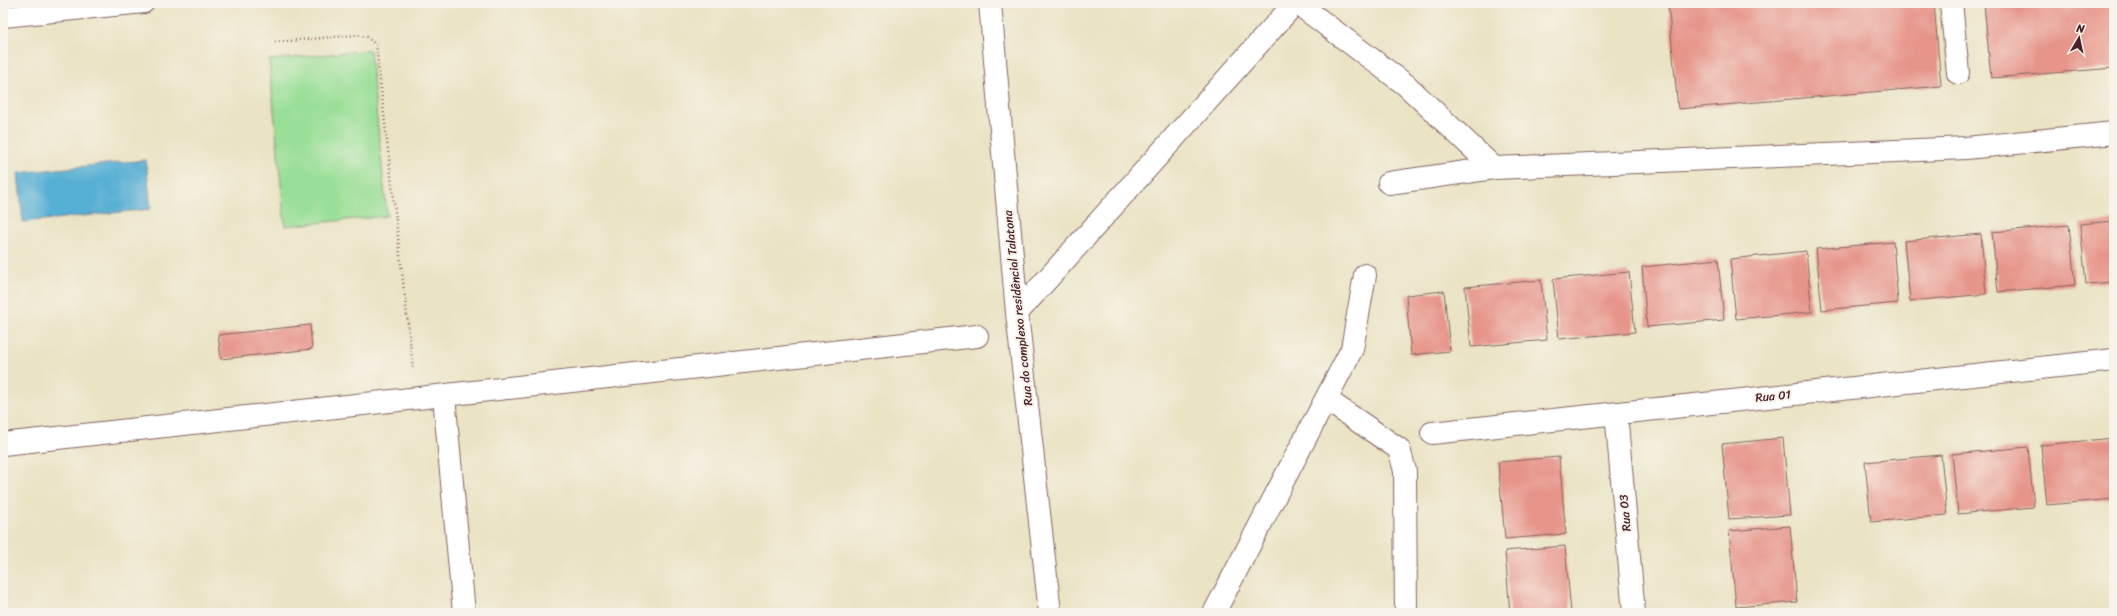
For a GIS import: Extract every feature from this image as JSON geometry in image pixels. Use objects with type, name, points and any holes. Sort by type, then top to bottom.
[{"type":"street","name":"Rua do complexo residêncial Talatona","points":[[990,3],[1017,313],[1050,613]]},
{"type":"street","points":[[1017,313],[1296,3],[1406,85],[1494,168]]},
{"type":"street","points":[[1951,3],[1958,73]]},
{"type":"street","points":[[1389,183],[1494,168],[1966,148],[2114,133]]},
{"type":"street","points":[[1214,613],[1327,400],[1352,349],[1365,275]]},
{"type":"street","points":[[3,444],[977,336]]},
{"type":"street","name":"Rua 01","points":[[1432,433],[2114,360]]},
{"type":"street","points":[[444,396],[464,613]]},
{"type":"street","points":[[1327,400],[1399,449],[1404,471],[1406,613]]},
{"type":"street","name":"Rua 03","points":[[1616,413],[1634,613]]},
{"type":"lane","points":[[3,17],[144,3]]},
{"type":"path","points":[[275,42],[357,34],[367,37],[376,45],[413,368]]},
{"type":"green space","points":[[370,50],[387,216],[285,226],[269,60]]},
{"type":"water","points":[[146,160],[151,209],[23,222],[18,173]]},
{"type":"building","points":[[1668,3],[1934,3],[1941,86],[1678,109]]},
{"type":"building","points":[[1984,3],[2114,3],[2114,68],[1991,78]]},
{"type":"building","points":[[2114,221],[2114,282],[2086,284],[2080,224]]},
{"type":"building","points":[[2069,225],[2075,285],[1998,292],[1992,232]]},
{"type":"building","points":[[1981,234],[1986,294],[1910,301],[1904,241]]},
{"type":"building","points":[[1893,242],[1898,303],[1822,310],[1816,249]]},
{"type":"building","points":[[1806,251],[1812,312],[1736,319],[1730,259]]},
{"type":"building","points":[[1718,259],[1724,320],[1647,327],[1642,267]]},
{"type":"building","points":[[1629,272],[1635,332],[1559,339],[1553,279]]},
{"type":"building","points":[[1541,280],[1547,340],[1471,347],[1465,287]]},
{"type":"building","points":[[1444,291],[1450,351],[1411,355],[1406,295]]},
{"type":"building","points":[[310,325],[312,349],[221,359],[218,335]]},
{"type":"building","points":[[1783,438],[1790,515],[1729,519],[1722,444]]},
{"type":"building","points":[[2114,438],[2114,499],[2047,505],[2041,445]]},
{"type":"building","points":[[2028,447],[2034,507],[1958,514],[1952,454]]},
{"type":"building","points":[[1941,455],[1947,515],[1871,522],[1865,462]]},
{"type":"building","points":[[1559,457],[1566,534],[1505,539],[1498,462]]},
{"type":"building","points":[[1790,526],[1797,602],[1736,607],[1729,531]]},
{"type":"building","points":[[1565,546],[1571,613],[1510,613],[1505,551]]}]
